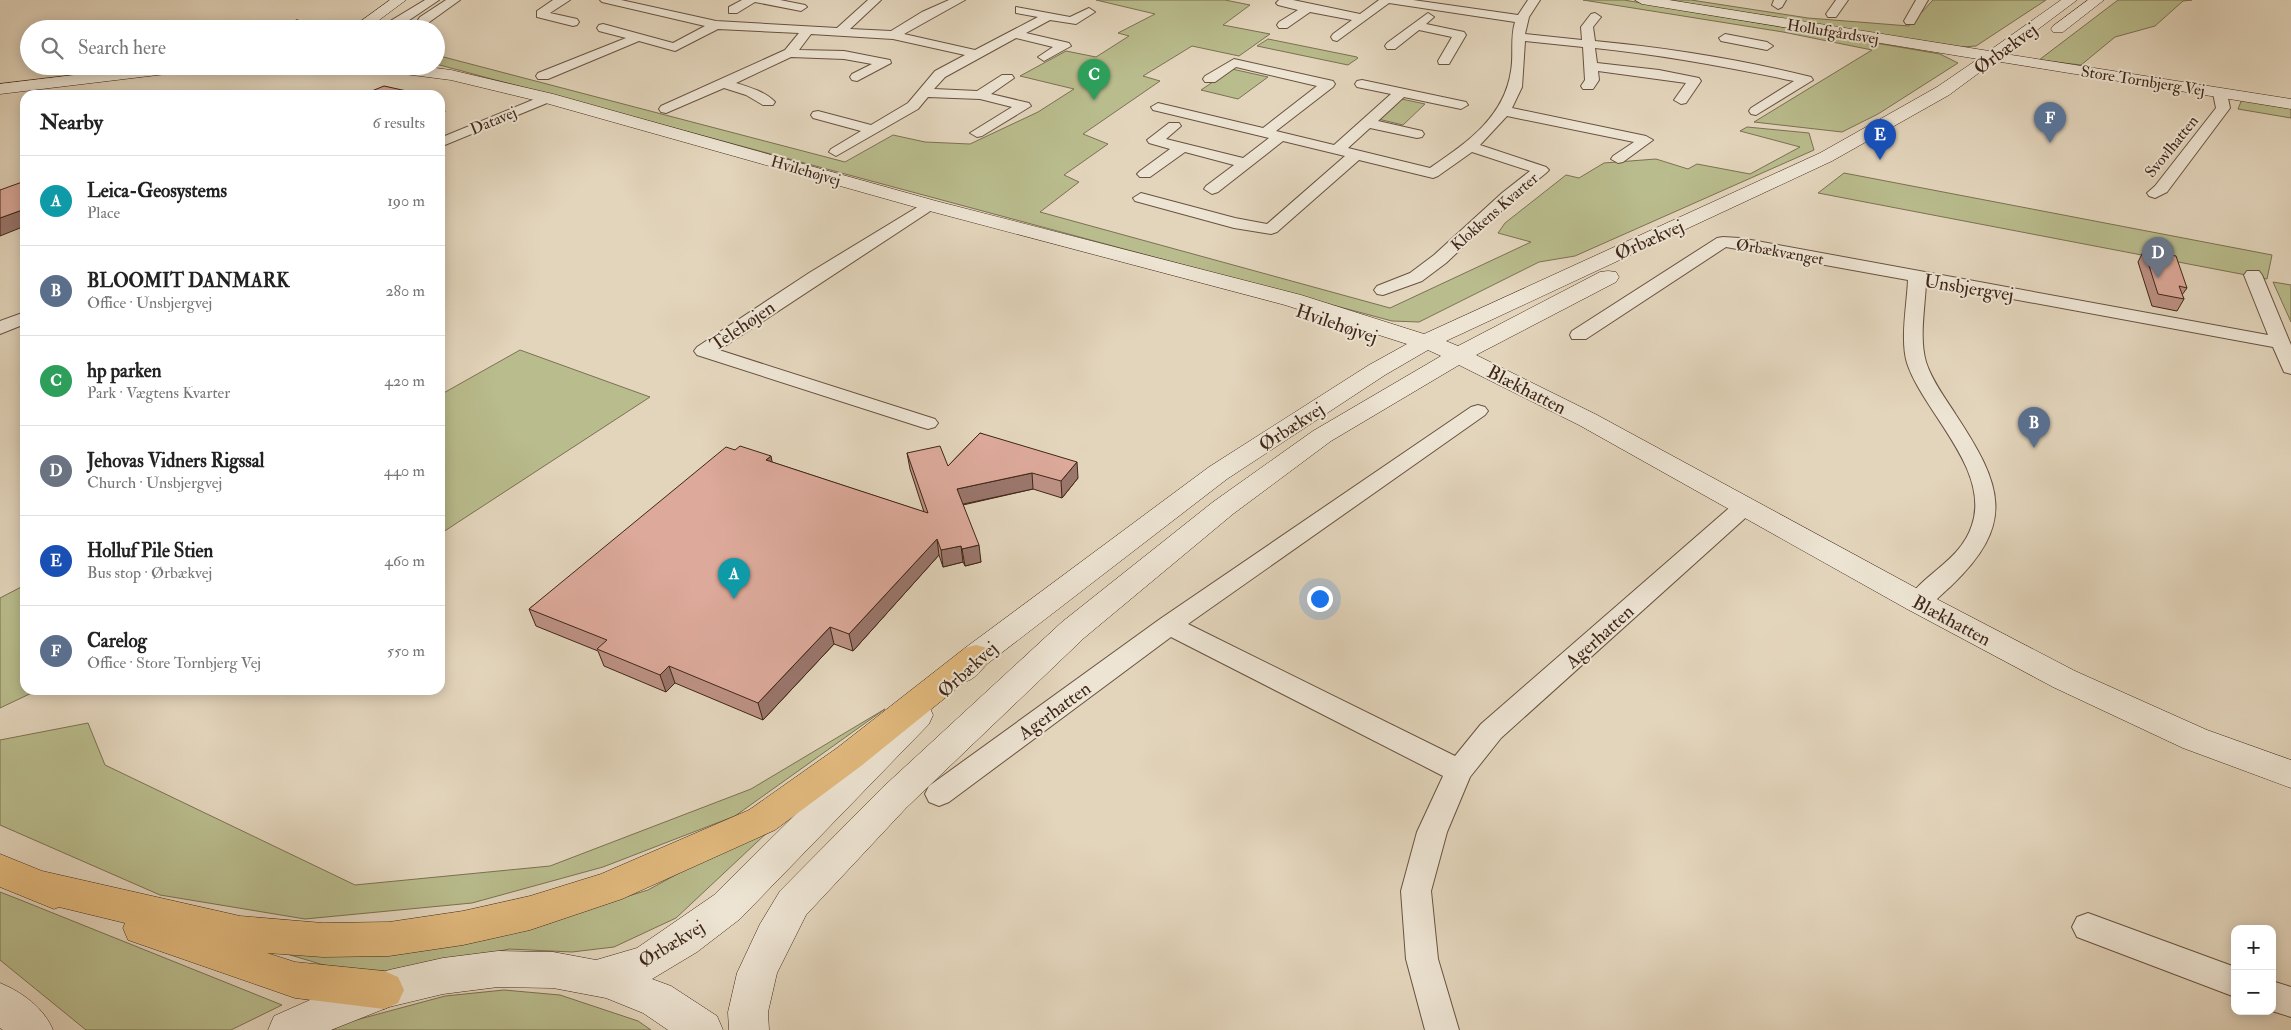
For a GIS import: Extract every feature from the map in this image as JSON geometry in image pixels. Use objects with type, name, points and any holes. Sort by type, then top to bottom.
[{"type":"highway","points":[[37,886],[240,933],[323,940],[389,939],[463,928],[530,913],[609,888],[762,820],[849,757],[976,656]]},
{"type":"highway","points":[[0,870],[117,919],[296,980],[384,990]]},
{"type":"main road","points":[[370,20],[399,0]]},
{"type":"main road","name":"Hollufgårdsvej","points":[[1642,0],[1989,72]]},
{"type":"main road","name":"Ørbækvej","points":[[598,977],[647,962],[683,940],[727,907],[976,656],[1218,473],[1377,370],[1435,352],[1589,286],[1788,195],[1872,152],[1989,72],[2070,0]]},
{"type":"main road","name":"Ørbækvej","points":[[2046,38],[2097,0]]},
{"type":"main road","name":"Ørbækvej","points":[[749,1030],[748,1012],[757,974],[774,936],[793,903],[894,798],[1073,630],[1223,508],[1435,352],[1522,304],[1534,291],[1826,157],[1910,111],[2017,60],[2031,49]]},
{"type":"main road","name":"Store Tornbjerg Vej","points":[[2017,60],[2291,104]]},
{"type":"main road","name":"Hvilehøjvej","points":[[445,74],[547,98],[929,205],[1229,284],[1435,352]]},
{"type":"main road","points":[[0,89],[116,75]]},
{"type":"main road","name":"Blækhatten","points":[[1435,352],[1626,441],[2064,680],[2195,739],[2291,774]]},
{"type":"main road","points":[[288,1030],[312,1018],[384,990],[460,973],[532,968],[598,977],[644,992],[685,1014],[703,1030]]},
{"type":"main road","points":[[0,1002],[33,1030]]},
{"type":"street","points":[[398,20],[433,0]]},
{"type":"street","points":[[423,20],[454,0]]},
{"type":"street","points":[[564,0],[553,4],[542,14],[573,22]]},
{"type":"street","points":[[611,0],[716,25],[893,35],[976,54]]},
{"type":"street","points":[[733,10],[751,0]]},
{"type":"street","points":[[759,0],[805,3]]},
{"type":"street","points":[[841,31],[875,0]]},
{"type":"street","points":[[893,35],[926,15],[959,0]]},
{"type":"street","points":[[1287,0],[1282,3],[1361,18]]},
{"type":"street","points":[[1336,37],[1388,0],[1416,2],[1439,8],[1520,19]]},
{"type":"street","points":[[1158,107],[1433,173],[1470,146],[1505,110],[1514,88],[1518,70],[1520,19],[1534,0]]},
{"type":"street","points":[[1832,14],[1842,0]]},
{"type":"street","points":[[1922,0],[1912,18],[1928,17]]},
{"type":"street","points":[[782,29],[791,14],[805,3]]},
{"type":"street","points":[[1282,26],[1308,8]]},
{"type":"street","points":[[1392,46],[1439,8]]},
{"type":"street","points":[[1020,10],[1072,21],[1089,12]]},
{"type":"street","points":[[836,152],[904,113],[925,93],[940,74],[1049,16]]},
{"type":"street","points":[[1588,86],[1592,80],[1589,66],[1587,27],[1595,18]]},
{"type":"street","points":[[603,28],[675,47],[716,25]]},
{"type":"street","points":[[1416,26],[1460,34],[1452,43],[1451,55],[1444,61]]},
{"type":"street","points":[[666,109],[789,52],[808,30]]},
{"type":"street","points":[[1014,34],[1070,47],[1044,58]]},
{"type":"street","points":[[1518,37],[1588,42],[1725,62],[1806,80],[1756,111]]},
{"type":"street","points":[[543,76],[639,38]]},
{"type":"street","points":[[1724,38],[1767,46]]},
{"type":"street","points":[[1725,62],[1739,41]]},
{"type":"street","points":[[789,52],[844,55],[885,63],[857,77]]},
{"type":"street","points":[[1210,79],[1234,63],[1328,84],[1272,135],[1246,163],[1212,190]]},
{"type":"street","points":[[1589,66],[1659,74],[1694,81],[1682,100]]},
{"type":"street","points":[[980,95],[1007,78]]},
{"type":"street","points":[[722,84],[751,92],[768,102]]},
{"type":"street","points":[[1362,84],[1461,105]]},
{"type":"street","points":[[1336,150],[1402,92]]},
{"type":"street","points":[[925,93],[980,95],[1030,107],[978,133]]},
{"type":"street","name":"Svovlhatten","points":[[2155,193],[2161,189],[2223,108],[2220,93]]},
{"type":"street","name":"Datavej","points":[[445,141],[547,98]]},
{"type":"street","points":[[1505,110],[1646,140],[1618,159]]},
{"type":"street","points":[[818,115],[873,130]]},
{"type":"street","points":[[1367,123],[1416,134]]},
{"type":"street","points":[[1174,126],[1154,140],[1246,163]]},
{"type":"street","name":"Klokkens Kvarter","points":[[1383,290],[1416,277],[1440,259],[1508,196],[1541,170],[1470,146]]},
{"type":"street","points":[[1145,174],[1182,147]]},
{"type":"street","points":[[1142,198],[1234,223],[1271,229],[1355,155]]},
{"type":"street","name":"Telehøjen","points":[[928,423],[704,351],[835,264],[929,205]]},
{"type":"street","name":"Ørbækvænget","points":[[1579,335],[1723,242],[1740,242],[1917,276]]},
{"type":"street","points":[[2253,275],[2291,368]]},
{"type":"street","name":"Unsbjergvej","points":[[1918,602],[1973,548],[1985,521],[1986,494],[1974,458],[1930,392],[1916,360],[1917,276],[2280,343]]},
{"type":"street","points":[[0,328],[20,319]]},
{"type":"street","name":"Agerhatten","points":[[939,794],[1169,625],[1478,411]]},
{"type":"street","name":"Agerhatten","points":[[1442,1030],[1422,959],[1416,891],[1432,832],[1459,771],[1491,731],[1744,507]]},
{"type":"street","points":[[1169,625],[1459,771]]},
{"type":"street","points":[[2088,927],[2231,981]]},
{"type":"street","points":[[2276,997],[2291,1002]]},
{"type":"green space","points":[[1096,0],[1225,0],[1250,5],[1223,25],[1270,34],[1239,56],[1192,46],[1143,76],[1160,81],[1083,134],[1108,144],[1064,175],[1079,182],[1040,212],[1390,308],[1531,242],[1498,233],[1505,223],[1566,175],[1579,178],[1604,163],[1656,159],[1688,169],[1697,164],[1750,174],[1800,147],[1740,131],[1747,127],[1809,133],[1814,150],[1575,256],[1539,262],[1419,322],[1392,321],[445,66],[445,57],[845,162],[893,135],[925,142],[970,144],[1038,112],[1074,89],[1020,76],[1066,51],[1096,57],[1129,36],[1118,33],[1155,14]]},
{"type":"green space","points":[[1583,0],[1624,0],[1940,54],[1958,63],[1878,114],[1842,132],[1754,122],[1872,50],[1783,32]]},
{"type":"green space","points":[[1657,0],[1691,0],[1808,18],[1909,26],[1933,0],[2046,0],[1976,46],[1962,47]]},
{"type":"green space","points":[[2118,0],[2192,0],[2183,1],[2155,26],[2115,37],[2081,65],[2039,60]]},
{"type":"green space","points":[[1268,39],[1358,58],[1348,65],[1257,46]]},
{"type":"green space","points":[[1232,69],[1268,77],[1238,99],[1201,90]]},
{"type":"green space","points":[[1397,98],[1425,104],[1403,125],[1374,118]]},
{"type":"green space","points":[[2242,99],[2291,107],[2291,118],[2238,109]]},
{"type":"green space","points":[[1844,173],[2272,255],[2267,279],[1818,193]]},
{"type":"green space","points":[[2273,282],[2291,285],[2291,322]]},
{"type":"green space","points":[[520,350],[650,397],[445,531],[445,392]]},
{"type":"green space","points":[[20,588],[20,695],[27,695],[0,708],[0,598]]},
{"type":"green space","points":[[885,709],[735,816],[603,867],[472,903],[305,919],[160,895],[0,825],[0,740],[88,723],[105,765],[355,885],[550,866],[751,789]]},
{"type":"green space","points":[[787,814],[676,918],[614,947],[572,952],[509,949],[409,972],[354,970],[327,966],[277,951],[541,923],[648,890]]},
{"type":"green space","points":[[0,892],[282,1005],[231,1030],[86,1030],[0,960]]},
{"type":"green space","points":[[504,990],[560,995],[638,1021],[651,1030],[332,1030],[345,1023],[445,996]]},
{"type":"building","points":[[384,86],[402,90],[374,90]]},
{"type":"building","points":[[20,183],[20,211],[0,218],[0,190]]},
{"type":"building","points":[[2144,250],[2176,256],[2187,288],[2179,286],[2184,299],[2158,294]]},
{"type":"building","points":[[980,433],[1077,462],[1061,481],[1032,473],[957,489],[979,545],[962,549],[961,546],[941,550],[937,539],[849,634],[830,627],[758,703],[669,666],[660,675],[597,649],[607,640],[529,609],[726,447],[735,450],[740,446],[771,456],[766,460],[928,513],[907,453],[940,446],[948,466]]},
{"type":"place","name":"hp parken","points":[[1094,100]]},
{"type":"place","name":"Carelog","points":[[2050,143]]},
{"type":"place","name":"Holluf Pile Stien","points":[[1880,160]]},
{"type":"place","name":"Jehovas Vidners Rigssal","points":[[2158,278]]},
{"type":"place","name":"BLOOMIT DANMARK","points":[[2034,448]]},
{"type":"place","name":"Leica-Geosystems","points":[[734,599]]}]
